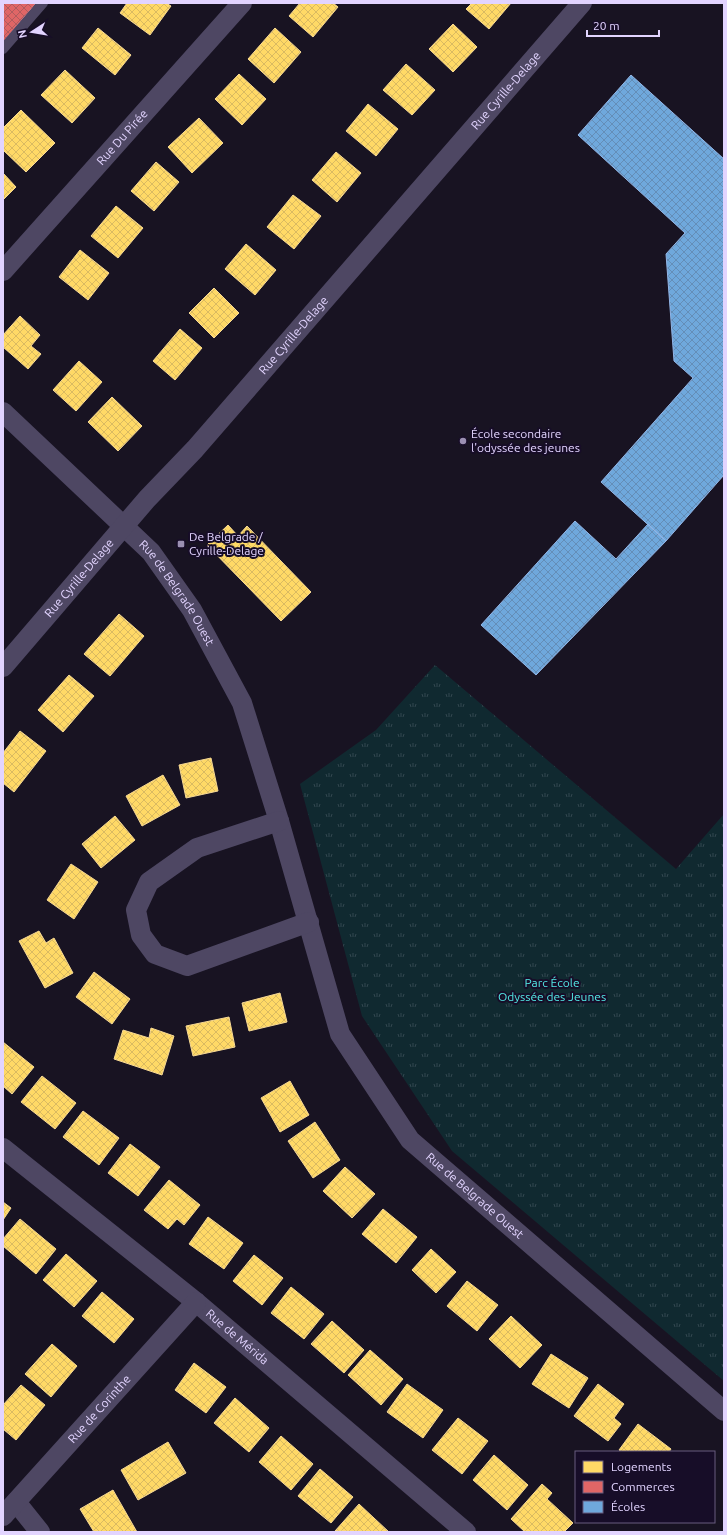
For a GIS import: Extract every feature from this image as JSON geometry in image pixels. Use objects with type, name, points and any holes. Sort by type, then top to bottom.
[{"type":"street","name":"Rue Du Pirée","points":[[3,272],[242,3]]},
{"type":"street","name":"Rue Cyrille-Delage","points":[[3,667],[125,526],[200,444],[582,3]]},
{"type":"street","name":"Rue de Belgrade Ouest","points":[[3,412],[151,552],[192,610],[242,703],[309,922],[340,1034],[410,1140],[724,1412]]},
{"type":"street","points":[[279,821],[198,848],[148,882],[136,910],[141,935],[155,954],[187,966],[309,922]]},
{"type":"street","name":"Rue de Mérida","points":[[3,1148],[196,1302],[466,1532]]},
{"type":"street","name":"Rue de Corinthe","points":[[3,1516],[196,1302]]},
{"type":"street","points":[[16,1502],[40,1532]]},
{"type":"lane","points":[[3,49],[44,3]]},
{"type":"green space","name":"Parc École Odyssée des Jeunes","points":[[435,665],[676,869],[724,814],[724,1381],[452,1151],[362,1016],[300,784],[376,730]]},
{"type":"building: Logements","points":[[127,3],[166,3],[171,6],[150,35],[120,13]]},
{"type":"building: Logements","points":[[300,3],[333,3],[338,7],[313,37],[289,16]]},
{"type":"building: Logements","points":[[472,3],[511,3],[489,29],[466,9]]},
{"type":"building: Logements","points":[[453,24],[477,47],[453,72],[429,49]]},
{"type":"building: Logements","points":[[98,28],[131,55],[115,75],[82,48]]},
{"type":"building: Logements","points":[[275,28],[301,52],[274,83],[248,59]]},
{"type":"building: Logements","points":[[406,64],[435,90],[412,115],[383,90]]},
{"type":"building: Logements","points":[[65,70],[95,98],[72,123],[41,95]]},
{"type":"building: Logements","points":[[239,74],[266,99],[242,125],[215,99]]},
{"type":"building: Logements","points":[[368,104],[398,129],[376,156],[346,131]]},
{"type":"building: Logements","points":[[21,110],[55,143],[26,172],[3,150],[3,128]]},
{"type":"building: Logements","points":[[199,118],[223,143],[192,173],[168,147]]},
{"type":"building: Logements","points":[[336,152],[361,173],[337,202],[312,180]]},
{"type":"building: Logements","points":[[156,162],[179,182],[154,211],[131,191]]},
{"type":"building: Logements","points":[[3,173],[16,187],[3,200]]},
{"type":"building: Logements","points":[[293,195],[321,216],[294,249],[267,227]]},
{"type":"building: Logements","points":[[116,206],[143,228],[118,258],[91,236]]},
{"type":"building: Logements","points":[[246,244],[276,270],[255,295],[225,269]]},
{"type":"building: Logements","points":[[80,250],[109,273],[88,300],[59,277]]},
{"type":"building: Logements","points":[[214,288],[239,313],[214,338],[189,313]]},
{"type":"building: Logements","points":[[20,316],[40,335],[31,346],[41,354],[28,369],[3,347],[3,335]]},
{"type":"building: Logements","points":[[180,329],[202,348],[175,380],[153,361]]},
{"type":"building: Logements","points":[[79,361],[102,382],[76,411],[53,390]]},
{"type":"building: Logements","points":[[112,397],[142,426],[118,451],[88,422]]},
{"type":"building: Logements","points":[[228,525],[238,536],[247,526],[311,592],[281,621],[207,545]]},
{"type":"building: Logements","points":[[119,614],[144,636],[110,676],[84,654]]},
{"type":"building: Logements","points":[[69,675],[94,696],[63,732],[38,710]]},
{"type":"building: Logements","points":[[20,731],[46,751],[14,792],[3,783],[3,753]]},
{"type":"building: Logements","points":[[211,758],[218,791],[186,798],[179,765]]},
{"type":"building: Logements","points":[[163,775],[180,805],[142,826],[126,796]]},
{"type":"building: Logements","points":[[115,816],[135,840],[101,868],[82,844]]},
{"type":"building: Logements","points":[[71,864],[98,882],[74,919],[47,900]]},
{"type":"building: Logements","points":[[39,931],[46,943],[54,938],[73,973],[45,988],[19,941]]},
{"type":"building: Logements","points":[[94,972],[130,999],[112,1024],[76,997]]},
{"type":"building: Logements","points":[[280,993],[287,1022],[249,1031],[242,1003]]},
{"type":"building: Logements","points":[[229,1017],[235,1047],[193,1056],[186,1026]]},
{"type":"building: Logements","points":[[151,1028],[174,1036],[162,1075],[114,1059],[123,1030],[149,1038]]},
{"type":"building: Logements","points":[[3,1042],[34,1067],[12,1094],[3,1086]]},
{"type":"building: Logements","points":[[42,1076],[76,1103],[55,1129],[21,1102]]},
{"type":"building: Logements","points":[[290,1081],[309,1115],[280,1132],[261,1098]]},
{"type":"building: Logements","points":[[83,1111],[119,1138],[99,1165],[63,1137]]},
{"type":"building: Logements","points":[[315,1122],[340,1160],[313,1178],[288,1141]]},
{"type":"building: Logements","points":[[130,1144],[160,1167],[138,1196],[108,1173]]},
{"type":"building: Logements","points":[[345,1167],[375,1194],[352,1218],[323,1191]]},
{"type":"building: Logements","points":[[169,1180],[200,1205],[184,1225],[177,1219],[168,1229],[144,1210]]},
{"type":"building: Logements","points":[[3,1202],[11,1208],[3,1220]]},
{"type":"building: Logements","points":[[383,1209],[417,1237],[396,1263],[362,1234]]},
{"type":"building: Logements","points":[[208,1217],[243,1243],[224,1269],[189,1244]]},
{"type":"building: Logements","points":[[20,1219],[56,1249],[36,1274],[3,1246],[3,1239]]},
{"type":"building: Logements","points":[[431,1249],[456,1272],[436,1293],[412,1270]]},
{"type":"building: Logements","points":[[66,1254],[97,1281],[74,1307],[43,1280]]},
{"type":"building: Logements","points":[[254,1255],[283,1278],[262,1305],[233,1281]]},
{"type":"building: Logements","points":[[467,1281],[498,1305],[477,1331],[447,1306]]},
{"type":"building: Logements","points":[[291,1287],[324,1314],[304,1339],[271,1313]]},
{"type":"building: Logements","points":[[102,1292],[134,1319],[114,1343],[82,1316]]},
{"type":"building: Logements","points":[[511,1316],[542,1345],[520,1368],[489,1339]]},
{"type":"building: Logements","points":[[332,1321],[364,1350],[344,1373],[311,1344]]},
{"type":"building: Logements","points":[[52,1344],[77,1366],[51,1397],[25,1374]]},
{"type":"building: Logements","points":[[370,1350],[403,1379],[381,1405],[348,1375]]},
{"type":"building: Logements","points":[[551,1354],[588,1378],[569,1408],[532,1384]]},
{"type":"building: Logements","points":[[194,1363],[226,1387],[206,1413],[175,1390]]},
{"type":"building: Logements","points":[[407,1384],[443,1410],[423,1438],[387,1412]]},
{"type":"building: Logements","points":[[598,1384],[624,1404],[614,1418],[621,1424],[608,1441],[574,1416]]},
{"type":"building: Logements","points":[[21,1385],[45,1405],[16,1440],[3,1429],[3,1405]]},
{"type":"building: Logements","points":[[235,1398],[269,1428],[249,1452],[214,1423]]},
{"type":"building: Logements","points":[[458,1418],[488,1441],[462,1474],[432,1450]]},
{"type":"building: Logements","points":[[638,1424],[671,1449],[670,1451],[619,1450]]},
{"type":"building: Logements","points":[[281,1436],[313,1464],[291,1490],[259,1462]]},
{"type":"building: Logements","points":[[168,1442],[186,1473],[138,1500],[121,1470]]},
{"type":"building: Logements","points":[[494,1455],[528,1485],[507,1510],[473,1480]]},
{"type":"building: Logements","points":[[320,1469],[353,1497],[331,1523],[298,1496]]},
{"type":"building: Logements","points":[[542,1484],[552,1493],[547,1499],[573,1523],[564,1532],[525,1532],[511,1519]]},
{"type":"building: Logements","points":[[113,1490],[137,1532],[94,1532],[80,1509]]},
{"type":"building: Logements","points":[[359,1504],[389,1532],[335,1531]]},
{"type":"building: Commerces","points":[[3,3],[36,3],[3,42]]},
{"type":"building: Écoles","points":[[631,75],[724,159],[724,475],[666,541],[601,482],[693,378],[674,361],[666,254],[685,233],[578,135]]},
{"type":"building: Écoles","points":[[575,521],[616,559],[648,524],[666,541],[536,675],[481,625]]},
{"type":"place","name":"École secondaire l'odyssée des jeunes","points":[[463,441]]},
{"type":"place","name":"De Belgrade / Cyrille-Delage","points":[[181,544]]}]
